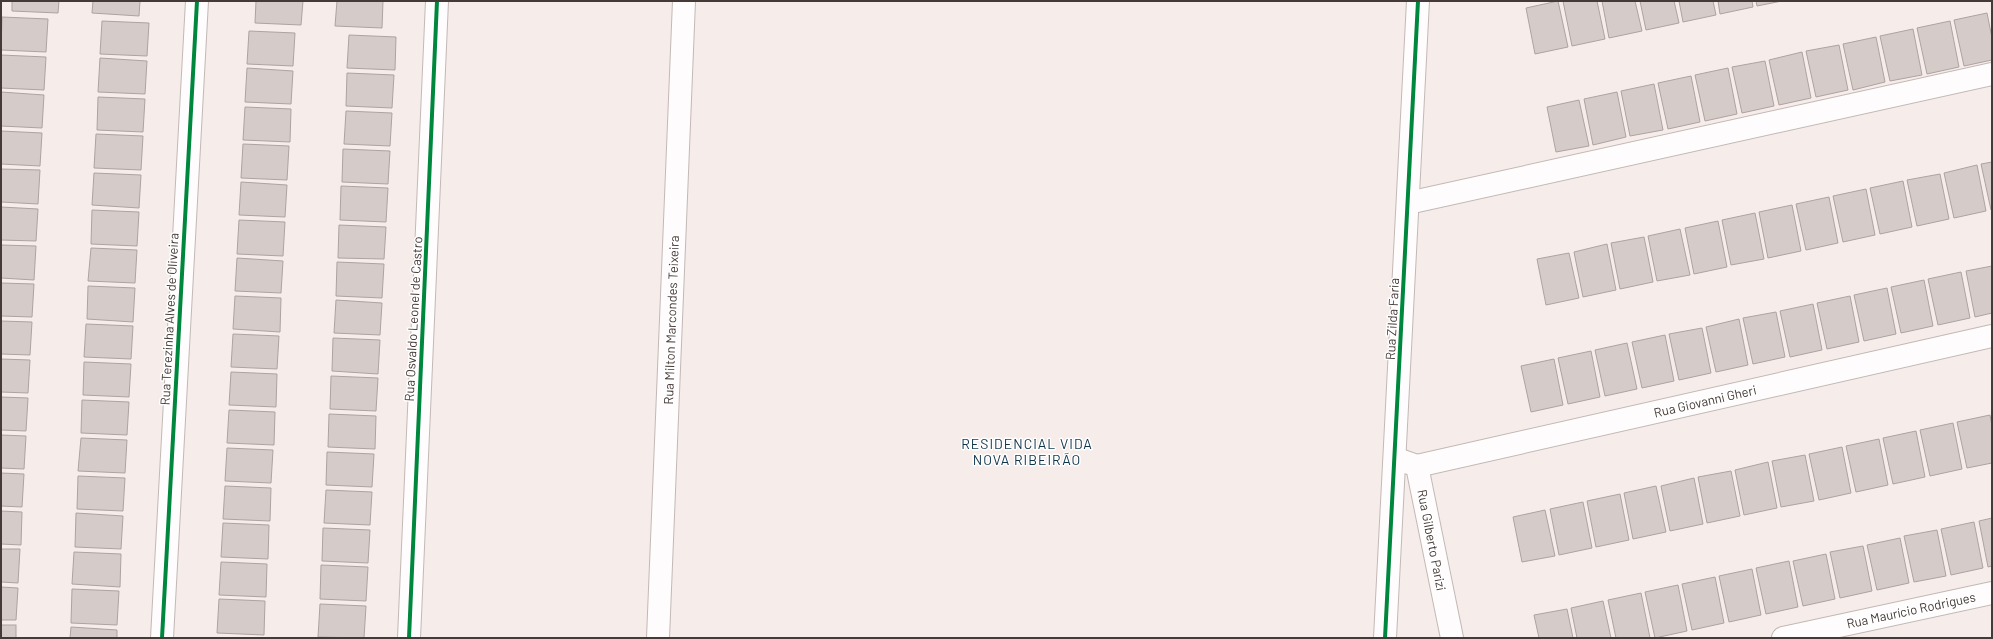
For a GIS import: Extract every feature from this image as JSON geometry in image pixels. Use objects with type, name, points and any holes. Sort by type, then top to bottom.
[{"type":"street","name":"Rua Terezinha Alves de Oliveira","points":[[162,638],[197,1]]},
{"type":"street","name":"Rua Osvaldo Leonel de Castro","points":[[409,638],[438,1]]},
{"type":"street","name":"Rua Milton Marcondes Teixeira","points":[[658,638],[684,1]]},
{"type":"street","name":"Rua Zilda Faria","points":[[1385,638],[1418,1]]},
{"type":"street","points":[[1408,203],[1992,74]]},
{"type":"street","name":"Rua Giovanni Gheri","points":[[1418,466],[1992,336]]},
{"type":"street","points":[[1395,458],[1418,466]]},
{"type":"street","name":"Rua Gilberto Parizi","points":[[1418,466],[1452,638]]},
{"type":"street","name":"Rua Maurício Rodrigues","points":[[1783,638],[1992,592]]},
{"type":"building","points":[[12,1],[59,1],[58,13],[12,11]]},
{"type":"building","points":[[93,1],[140,1],[139,16],[92,13]]},
{"type":"building","points":[[256,1],[303,1],[301,25],[255,23]]},
{"type":"building","points":[[337,1],[383,1],[382,28],[335,26]]},
{"type":"building","points":[[1558,1],[1568,47],[1535,54],[1526,8]]},
{"type":"building","points":[[1563,1],[1597,1],[1605,39],[1572,46]]},
{"type":"building","points":[[1602,1],[1635,1],[1642,31],[1609,38]]},
{"type":"building","points":[[1640,1],[1674,1],[1679,23],[1646,30]]},
{"type":"building","points":[[1679,1],[1713,1],[1716,15],[1683,22]]},
{"type":"building","points":[[1718,1],[1752,1],[1753,7],[1720,14]]},
{"type":"building","points":[[1756,1],[1782,1],[1757,6]]},
{"type":"building","points":[[1987,13],[1992,38],[1992,60],[1964,66],[1954,20]]},
{"type":"building","points":[[2,17],[48,19],[46,52],[1,50]]},
{"type":"building","points":[[102,21],[149,23],[147,56],[100,54]]},
{"type":"building","points":[[1950,21],[1959,67],[1927,74],[1917,28]]},
{"type":"building","points":[[1913,29],[1922,75],[1890,81],[1880,36]]},
{"type":"building","points":[[249,31],[295,33],[293,66],[247,64]]},
{"type":"building","points":[[349,35],[396,37],[395,70],[347,68]]},
{"type":"building","points":[[1876,37],[1885,82],[1853,90],[1843,44]]},
{"type":"building","points":[[1839,45],[1848,90],[1816,97],[1806,51]]},
{"type":"building","points":[[1802,52],[1811,98],[1779,105],[1769,60]]},
{"type":"building","points":[[1,55],[46,57],[44,90],[1,88]]},
{"type":"building","points":[[100,58],[147,61],[145,94],[98,92]]},
{"type":"building","points":[[1765,61],[1774,106],[1742,113],[1732,67]]},
{"type":"building","points":[[247,68],[293,71],[291,104],[245,102]]},
{"type":"building","points":[[1728,68],[1737,114],[1705,121],[1695,75]]},
{"type":"building","points":[[347,73],[394,75],[392,108],[346,106]]},
{"type":"building","points":[[1691,76],[1700,122],[1668,129],[1658,83]]},
{"type":"building","points":[[1654,84],[1663,130],[1630,136],[1621,91]]},
{"type":"building","points":[[1,92],[44,95],[42,128],[1,126]]},
{"type":"building","points":[[1617,92],[1626,137],[1593,145],[1584,99]]},
{"type":"building","points":[[98,97],[145,99],[143,132],[97,130]]},
{"type":"building","points":[[1579,100],[1589,146],[1556,152],[1547,107]]},
{"type":"building","points":[[245,107],[291,109],[290,142],[243,140]]},
{"type":"building","points":[[346,111],[392,113],[390,146],[344,144]]},
{"type":"building","points":[[1,131],[42,133],[40,166],[1,164]]},
{"type":"building","points":[[96,134],[143,136],[141,170],[94,168]]},
{"type":"building","points":[[243,144],[289,146],[287,180],[241,178]]},
{"type":"building","points":[[343,149],[390,151],[388,184],[342,182]]},
{"type":"building","points":[[1992,162],[1992,210],[1991,210],[1981,164]]},
{"type":"building","points":[[1977,165],[1986,211],[1954,218],[1944,173]]},
{"type":"building","points":[[1,169],[40,170],[38,204],[1,202]]},
{"type":"building","points":[[94,173],[141,175],[139,208],[92,205]]},
{"type":"building","points":[[1940,174],[1949,219],[1917,226],[1907,180]]},
{"type":"building","points":[[1903,181],[1912,227],[1880,234],[1870,188]]},
{"type":"building","points":[[241,182],[287,185],[285,217],[239,215]]},
{"type":"building","points":[[341,186],[388,188],[386,222],[340,220]]},
{"type":"building","points":[[1866,189],[1875,235],[1843,242],[1833,196]]},
{"type":"building","points":[[1829,197],[1838,243],[1806,250],[1796,204]]},
{"type":"building","points":[[1792,205],[1801,251],[1768,258],[1759,212]]},
{"type":"building","points":[[1,207],[38,209],[36,241],[1,240]]},
{"type":"building","points":[[92,210],[139,212],[137,246],[91,244]]},
{"type":"building","points":[[1755,213],[1764,259],[1731,265],[1722,220]]},
{"type":"building","points":[[239,220],[285,222],[283,256],[237,254]]},
{"type":"building","points":[[1718,221],[1727,267],[1694,274],[1685,228]]},
{"type":"building","points":[[339,225],[386,227],[384,259],[338,258]]},
{"type":"building","points":[[1680,229],[1690,275],[1657,281],[1648,236]]},
{"type":"building","points":[[1644,237],[1653,282],[1620,289],[1611,243]]},
{"type":"building","points":[[1607,244],[1616,290],[1583,297],[1574,252]]},
{"type":"building","points":[[1,245],[36,246],[34,280],[1,278]]},
{"type":"building","points":[[91,248],[137,250],[135,283],[88,281]]},
{"type":"building","points":[[1569,253],[1579,298],[1546,305],[1537,259]]},
{"type":"building","points":[[237,258],[283,261],[281,293],[235,291]]},
{"type":"building","points":[[337,262],[384,264],[382,298],[336,296]]},
{"type":"building","points":[[1992,266],[1992,313],[1975,317],[1966,271]]},
{"type":"building","points":[[1961,272],[1970,318],[1938,325],[1928,279]]},
{"type":"building","points":[[1924,280],[1933,326],[1901,333],[1891,287]]},
{"type":"building","points":[[1,283],[34,284],[32,317],[1,316]]},
{"type":"building","points":[[88,286],[135,288],[133,322],[87,319]]},
{"type":"building","points":[[1887,288],[1896,334],[1864,341],[1854,295]]},
{"type":"building","points":[[235,296],[281,298],[280,332],[233,329]]},
{"type":"building","points":[[1850,296],[1859,342],[1827,349],[1817,303]]},
{"type":"building","points":[[336,300],[382,303],[380,335],[334,333]]},
{"type":"building","points":[[1813,304],[1822,350],[1790,357],[1780,311]]},
{"type":"building","points":[[1776,312],[1785,357],[1753,364],[1743,318]]},
{"type":"building","points":[[1739,319],[1748,365],[1716,372],[1706,327]]},
{"type":"building","points":[[1,321],[32,322],[30,355],[1,354]]},
{"type":"building","points":[[86,324],[133,326],[131,359],[84,357]]},
{"type":"building","points":[[1702,328],[1711,373],[1679,380],[1669,334]]},
{"type":"building","points":[[233,334],[279,336],[277,369],[231,367]]},
{"type":"building","points":[[1665,335],[1674,381],[1642,388],[1632,342]]},
{"type":"building","points":[[333,338],[380,340],[378,374],[332,371]]},
{"type":"building","points":[[1627,343],[1637,389],[1605,396],[1595,350]]},
{"type":"building","points":[[1591,351],[1600,397],[1568,404],[1558,358]]},
{"type":"building","points":[[1,359],[30,360],[28,393],[1,392]]},
{"type":"building","points":[[1554,359],[1563,405],[1531,412],[1521,366]]},
{"type":"building","points":[[84,362],[131,364],[129,397],[83,395]]},
{"type":"building","points":[[231,372],[277,374],[276,407],[229,405]]},
{"type":"building","points":[[331,376],[378,378],[376,411],[330,409]]},
{"type":"building","points":[[1,397],[28,398],[26,431],[1,430]]},
{"type":"building","points":[[82,400],[129,402],[127,435],[81,433]]},
{"type":"building","points":[[229,410],[275,412],[274,445],[227,443]]},
{"type":"building","points":[[329,414],[376,416],[375,449],[328,447]]},
{"type":"building","points":[[1990,415],[1992,426],[1992,463],[1967,468],[1957,422]]},
{"type":"building","points":[[1953,423],[1962,469],[1930,476],[1920,430]]},
{"type":"building","points":[[1916,431],[1925,477],[1893,484],[1883,438]]},
{"type":"building","points":[[1,435],[26,436],[24,469],[1,468]]},
{"type":"building","points":[[81,438],[127,440],[125,473],[78,471]]},
{"type":"building","points":[[1879,439],[1888,485],[1856,492],[1846,446]]},
{"type":"building","points":[[1842,447],[1851,493],[1819,500],[1809,454]]},
{"type":"building","points":[[227,448],[273,450],[271,483],[225,481]]},
{"type":"building","points":[[327,452],[374,454],[372,487],[326,485]]},
{"type":"building","points":[[1805,455],[1814,501],[1781,507],[1772,461]]},
{"type":"building","points":[[1768,462],[1777,508],[1744,515],[1735,470]]},
{"type":"building","points":[[1731,471],[1740,516],[1707,523],[1698,477]]},
{"type":"building","points":[[1,473],[24,474],[22,507],[1,506]]},
{"type":"building","points":[[78,476],[125,478],[123,511],[77,509]]},
{"type":"building","points":[[1694,478],[1703,524],[1670,531],[1661,486]]},
{"type":"building","points":[[225,486],[271,488],[270,521],[223,519]]},
{"type":"building","points":[[1656,486],[1666,532],[1633,539],[1624,493]]},
{"type":"building","points":[[326,490],[372,492],[370,525],[324,523]]},
{"type":"building","points":[[1620,494],[1629,540],[1596,547],[1587,501]]},
{"type":"building","points":[[1583,502],[1592,548],[1559,555],[1550,509]]},
{"type":"building","points":[[1545,510],[1555,556],[1522,562],[1513,517]]},
{"type":"building","points":[[1,511],[22,512],[21,545],[1,544]]},
{"type":"building","points":[[76,513],[123,516],[121,549],[75,547]]},
{"type":"building","points":[[1992,518],[1992,566],[1988,567],[1979,521]]},
{"type":"building","points":[[1974,522],[1983,568],[1951,575],[1941,529]]},
{"type":"building","points":[[223,523],[269,525],[268,559],[221,557]]},
{"type":"building","points":[[323,528],[370,530],[368,563],[322,561]]},
{"type":"building","points":[[1937,530],[1946,576],[1914,582],[1904,536]]},
{"type":"building","points":[[1900,538],[1909,583],[1877,590],[1867,545]]},
{"type":"building","points":[[1863,546],[1872,591],[1840,598],[1830,552]]},
{"type":"building","points":[[1,549],[20,549],[18,583],[1,582]]},
{"type":"building","points":[[74,552],[121,554],[120,587],[72,584]]},
{"type":"building","points":[[1826,554],[1835,599],[1803,606],[1793,561]]},
{"type":"building","points":[[1789,561],[1798,607],[1766,614],[1756,568]]},
{"type":"building","points":[[221,562],[267,564],[266,597],[219,595]]},
{"type":"building","points":[[321,565],[368,567],[366,601],[320,599]]},
{"type":"building","points":[[1752,569],[1761,615],[1729,622],[1719,576]]},
{"type":"building","points":[[1715,577],[1724,623],[1692,630],[1682,584]]},
{"type":"building","points":[[1678,585],[1687,631],[1655,638],[1645,592]]},
{"type":"building","points":[[1,587],[18,588],[16,620],[1,620]]},
{"type":"building","points":[[72,589],[119,591],[117,625],[71,623]]},
{"type":"building","points":[[1641,593],[1650,638],[1616,638],[1608,600]]},
{"type":"building","points":[[219,599],[265,601],[264,635],[217,633]]},
{"type":"building","points":[[1603,601],[1611,638],[1577,638],[1571,608]]},
{"type":"building","points":[[320,604],[366,606],[364,638],[318,637]]},
{"type":"building","points":[[1567,609],[1573,638],[1539,638],[1534,615]]},
{"type":"building","points":[[1,625],[16,625],[16,638],[1,638]]},
{"type":"building","points":[[71,627],[117,630],[117,638],[70,638]]},
{"type":"cycle path","points":[[162,638],[197,1]]},
{"type":"cycle path","points":[[409,638],[437,1]]},
{"type":"cycle path","points":[[1385,638],[1418,1]]},
{"type":"district","name":"RESIDENCIAL VIDA NOVA RIBEIRÃO","points":[[1027,452]]}]
